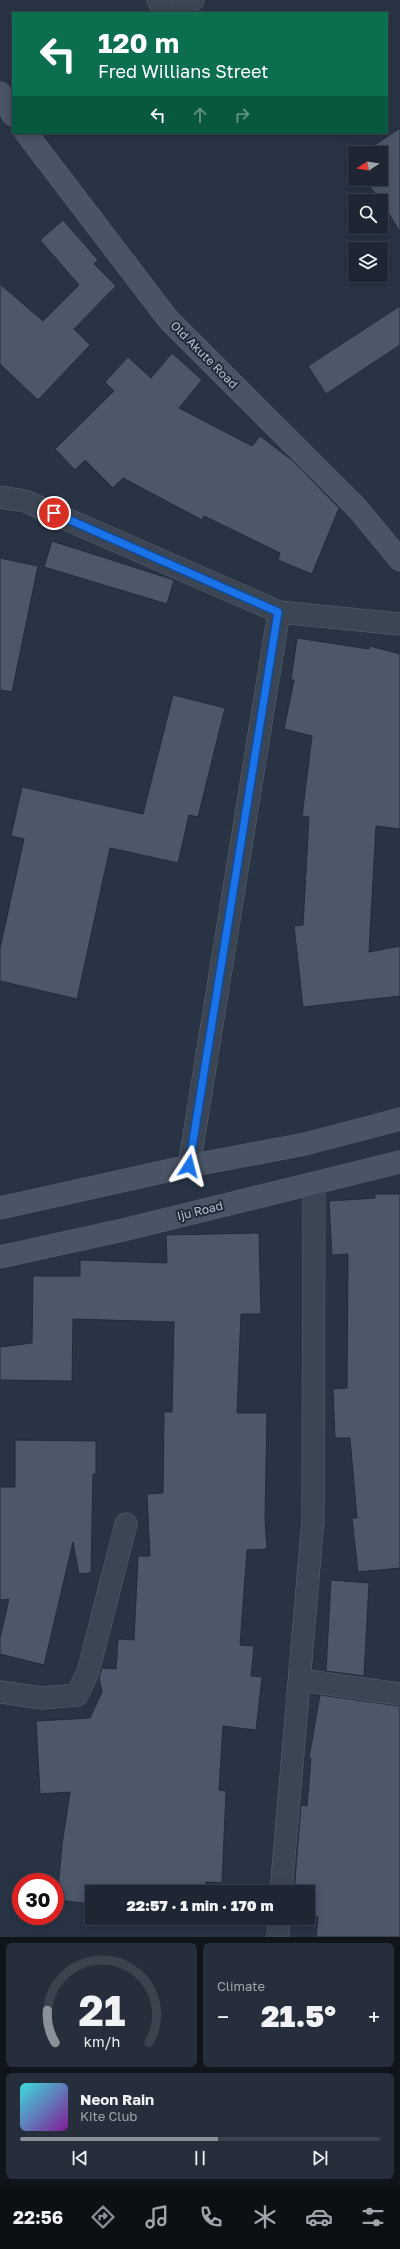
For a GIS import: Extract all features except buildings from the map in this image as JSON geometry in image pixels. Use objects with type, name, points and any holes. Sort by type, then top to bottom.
[{"type":"main road","points":[[0,93],[12,113]]},
{"type":"main road","name":"Old Akute Road","points":[[27,134],[168,319],[357,508],[400,560]]},
{"type":"main road","points":[[0,1208],[189,1166],[305,1144],[400,1119]]},
{"type":"main road","name":"Iju Road","points":[[0,1257],[314,1184],[400,1162]]},
{"type":"street","points":[[158,0],[165,12]]},
{"type":"street","points":[[176,12],[194,0]]},
{"type":"street","points":[[0,497],[26,501],[278,612],[400,624]]},
{"type":"street","points":[[189,1166],[278,612]]},
{"type":"street","points":[[283,1885],[313,1520],[314,1184]]},
{"type":"street","points":[[0,1692],[42,1698],[77,1695],[88,1672],[126,1524]]},
{"type":"street","points":[[300,1680],[400,1694]]},
{"type":"street","points":[[278,1937],[279,1925]]},
{"type":"route","points":[[54,513],[278,612],[189,1166]]}]
